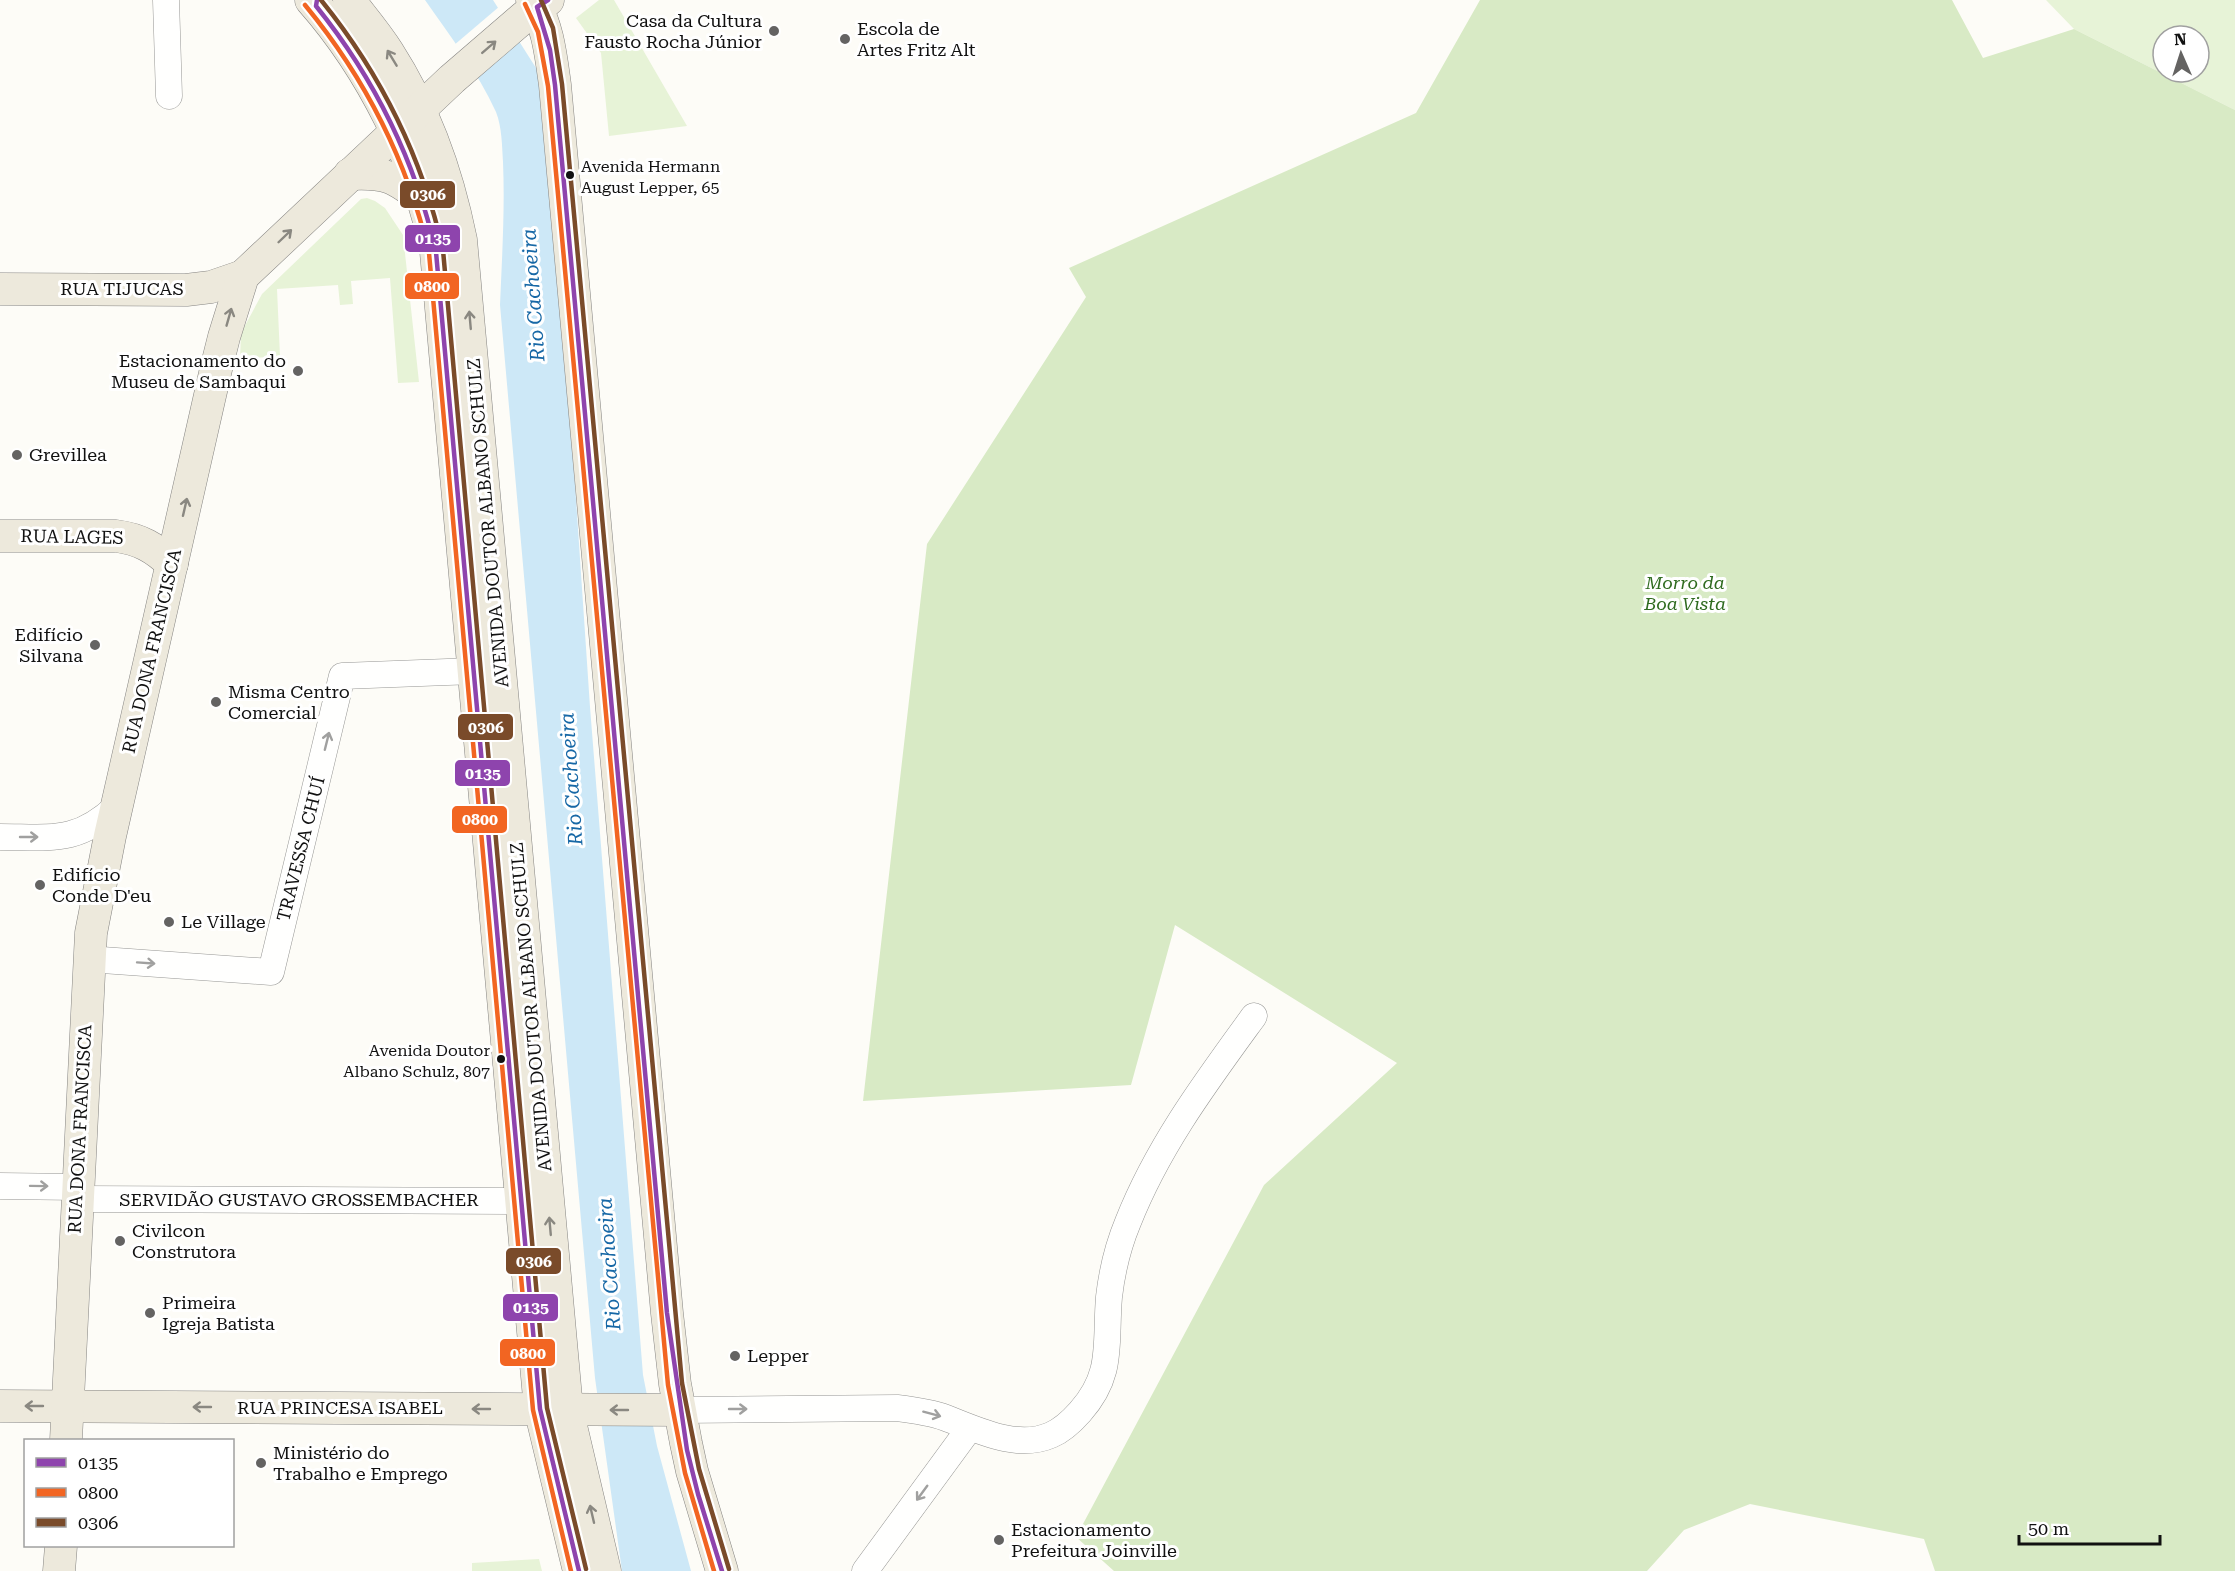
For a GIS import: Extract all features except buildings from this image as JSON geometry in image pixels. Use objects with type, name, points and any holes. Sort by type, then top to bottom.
[{"type":"main road","name":"AVENIDA DOUTOR ALBANO SCHULZ","points":[[349,0],[387,51],[419,110],[456,212],[465,265],[563,1409],[579,1571]]},
{"type":"main road","name":"AVENIDA DOUTOR ALBANO SCHULZ","points":[[315,2],[364,70],[395,132],[423,199],[431,226],[440,274],[521,1201],[563,1409],[605,1571]]},
{"type":"main road","name":"RUA DONA FRANCISCA","points":[[66,1439],[88,959],[94,913],[224,337],[243,276],[395,132],[533,7]]},
{"type":"main road","points":[[533,7],[550,50],[555,85],[667,1313],[668,1410],[692,1472],[722,1571]]},
{"type":"main road","points":[[350,174],[374,173],[388,176],[404,184],[423,199]]},
{"type":"main road","name":"RUA TIJUCAS","points":[[0,289],[186,290],[211,287],[243,276]]},
{"type":"main road","name":"RUA LAGES","points":[[0,536],[130,538],[157,550],[172,564]]},
{"type":"main road","name":"RUA PRINCESA ISABEL","points":[[0,1406],[668,1410]]},
{"type":"main road","points":[[59,1571],[61,1547]]},
{"type":"street","points":[[166,0],[169,96]]},
{"type":"street","name":"TRAVESSA CHUÍ","points":[[88,959],[272,972],[342,676],[474,671]]},
{"type":"street","points":[[0,837],[59,837],[90,828],[117,806]]},
{"type":"street","points":[[59,837],[80,847],[104,864]]},
{"type":"street","points":[[668,1410],[897,1408],[946,1418],[969,1429],[1017,1440],[1053,1435],[1070,1423],[1090,1400],[1104,1375],[1113,1270],[1128,1221],[1165,1145],[1185,1111],[1254,1016]]},
{"type":"street","name":"SERVIDÃO GUSTAVO GROSSEMBACHER","points":[[0,1186],[77,1193],[521,1201]]},
{"type":"street","points":[[865,1571],[969,1429]]},
{"type":"green space","points":[[599,0],[614,0],[687,126],[609,136],[601,53],[576,18]]},
{"type":"green space","name":"Morro da Boa Vista","points":[[1480,0],[1952,0],[1983,58],[2074,29],[2151,68],[2151,84],[2183,84],[2235,110],[2235,1571],[1935,1571],[1924,1539],[1750,1504],[1684,1530],[1647,1571],[1114,1571],[1076,1537],[1264,1185],[1397,1063],[1175,925],[1131,1085],[863,1101],[927,544],[1086,297],[1069,268],[1416,113]]},
{"type":"green space","points":[[2046,0],[2235,0],[2235,110],[2183,84],[2211,84],[2211,24],[2151,24],[2151,68],[2074,29]]},
{"type":"green space","points":[[367,198],[385,208],[403,235],[419,382],[398,383],[390,278],[351,281],[353,304],[340,305],[338,285],[277,289],[280,356],[240,359],[241,333],[262,294],[361,199]]},
{"type":"green space","points":[[539,1559],[542,1571],[472,1571],[472,1563]]},
{"type":"water","name":"Rio Cachoeira","points":[[425,0],[493,0],[543,79],[549,99],[590,707],[643,1375],[657,1446],[691,1571],[622,1571],[595,1378],[500,305],[504,198],[501,130],[496,112],[481,83]]},
{"type":"pier","points":[[500,6],[522,39],[475,80],[453,46]]},
{"type":"transit line","name":"0135","points":[[317,0],[316,6],[357,62],[390,122],[417,185],[436,252],[540,1409],[579,1571]]},
{"type":"transit line","name":"0306","points":[[321,0],[362,57],[397,118],[424,182],[443,250],[547,1408],[586,1569]]},
{"type":"transit line","name":"0306","points":[[541,0],[553,28],[562,84],[682,1383],[699,1469],[729,1569]]},
{"type":"transit line","name":"0135","points":[[548,0],[537,7],[550,50],[555,85],[667,1313],[687,1450],[722,1571]]},
{"type":"transit line","name":"0800","points":[[525,4],[538,32],[548,86],[668,1385],[685,1473],[714,1571]]},
{"type":"transit line","name":"0800","points":[[305,5],[347,62],[382,122],[409,185],[429,253],[533,1410],[571,1571]]},
{"type":"place","name":"Casa da Cultura Fausto Rocha Júnior","points":[[774,31]]},
{"type":"place","name":"Escola de Artes Fritz Alt","points":[[845,39]]},
{"type":"place","name":"Avenida Hermann August Lepper, 65","points":[[570,175]]},
{"type":"place","name":"Estacionamento do Museu de Sambaqui","points":[[298,371]]},
{"type":"place","name":"Grevillea","points":[[17,455]]},
{"type":"place","name":"Edifício Silvana","points":[[95,645]]},
{"type":"place","name":"Misma Centro Comercial","points":[[216,702]]},
{"type":"place","name":"Edifício Conde D'eu","points":[[40,885]]},
{"type":"place","name":"Le Village","points":[[169,922]]},
{"type":"place","name":"Avenida Doutor Albano Schulz, 807","points":[[501,1059]]},
{"type":"place","name":"Civilcon Construtora","points":[[120,1241]]},
{"type":"place","name":"Primeira Igreja Batista","points":[[150,1313]]},
{"type":"place","name":"Lepper","points":[[735,1356]]},
{"type":"place","name":"Ministério do Trabalho e Emprego","points":[[261,1463]]},
{"type":"place","name":"Estacionamento Prefeitura Joinville","points":[[999,1540]]}]
